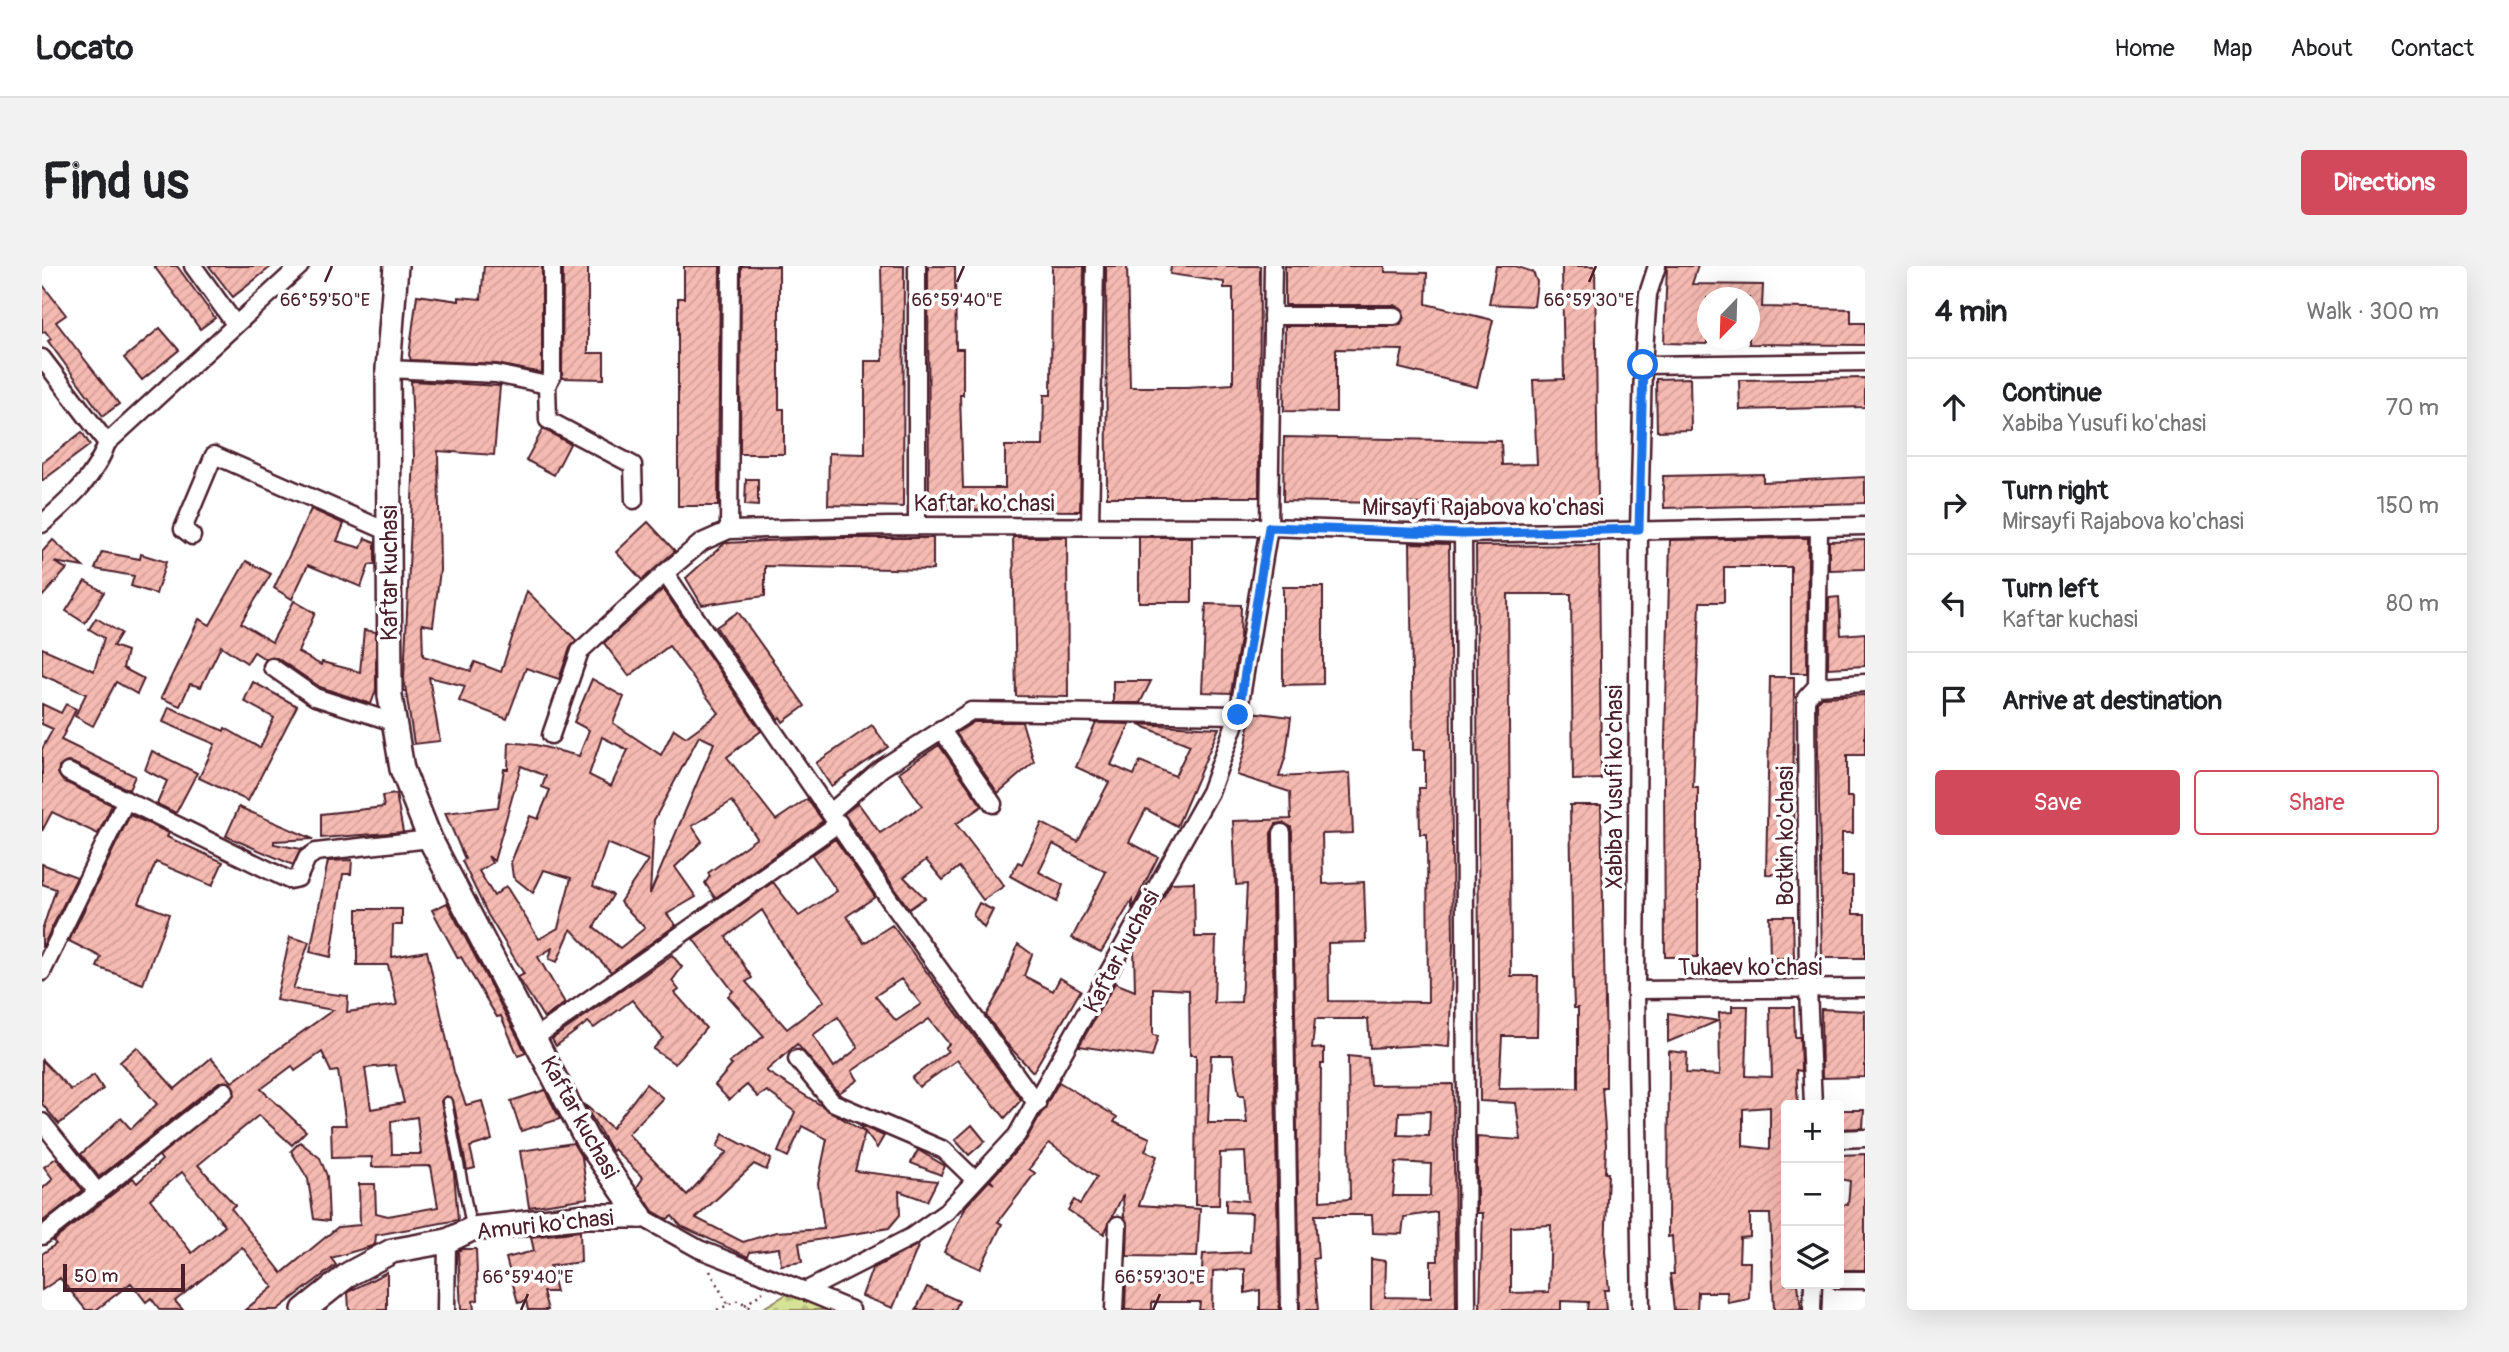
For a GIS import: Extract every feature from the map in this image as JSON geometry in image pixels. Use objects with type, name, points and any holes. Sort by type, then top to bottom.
[{"type":"street","points":[[193,266],[235,324]]},
{"type":"street","points":[[42,524],[77,493],[100,463],[107,443],[300,266]]},
{"type":"street","name":"Kaftar kuchasi","points":[[396,266],[388,369],[389,532],[393,722],[402,769],[430,839],[536,1037],[587,1140],[640,1216],[699,1249],[804,1292],[911,1237],[946,1212],[1017,1135],[1037,1104],[1141,912],[1210,792],[1238,715],[1269,527],[1273,266]]},
{"type":"street","points":[[552,266],[552,376],[547,385],[548,420],[633,466],[634,500]]},
{"type":"street","points":[[729,530],[731,266]]},
{"type":"street","points":[[917,266],[917,526]]},
{"type":"street","points":[[1090,526],[1095,266]]},
{"type":"street","name":"Xabiba Yusufi ko'chasi","points":[[1641,1310],[1636,990],[1639,529],[1643,365],[1648,294],[1657,266]]},
{"type":"street","points":[[1272,316],[1394,316]]},
{"type":"street","points":[[42,358],[107,443]]},
{"type":"street","points":[[1643,365],[1865,362]]},
{"type":"street","points":[[388,369],[496,373],[547,385]]},
{"type":"street","points":[[192,537],[183,529],[214,455],[389,532]]},
{"type":"street","name":"Kaftar ko'chasi","points":[[551,735],[580,651],[702,542],[729,530],[917,526],[1269,527]]},
{"type":"street","name":"Mirsayfi Rajabova ko'chasi","points":[[1269,527],[1463,534],[1865,526]]},
{"type":"street","name":"Botkin ko'chasi","points":[[1813,1100],[1808,989],[1806,698],[1817,687],[1819,527]]},
{"type":"street","points":[[1463,534],[1466,1310]]},
{"type":"street","points":[[665,573],[891,902],[1037,1104]]},
{"type":"street","points":[[272,667],[315,697],[393,722]]},
{"type":"street","points":[[1817,687],[1865,683]]},
{"type":"street","points":[[536,1037],[835,817],[882,768],[971,711],[1238,715]]},
{"type":"street","points":[[941,729],[993,804]]},
{"type":"street","points":[[68,772],[289,880],[298,878],[307,858],[316,852],[430,839]]},
{"type":"street","points":[[42,972],[126,800]]},
{"type":"street","points":[[1282,833],[1290,1310]]},
{"type":"street","name":"Tukaev ko'chasi","points":[[1636,990],[1865,988]]},
{"type":"street","points":[[797,1059],[832,1102],[944,1150],[975,1180]]},
{"type":"street","points":[[42,1237],[225,1090]]},
{"type":"street","points":[[42,1122],[98,1193]]},
{"type":"street","points":[[1844,1139],[1865,1138]]},
{"type":"street","name":"Amuri ko'chasi","points":[[304,1310],[349,1274],[392,1251],[447,1241],[472,1229],[586,1216],[640,1216]]},
{"type":"street","points":[[1114,1310],[1118,1225]]},
{"type":"street","points":[[446,1310],[447,1241]]},
{"type":"street","points":[[1844,1280],[1865,1280]]},
{"type":"street","points":[[1812,1310],[1813,1289]]},
{"type":"street","points":[[804,1292],[851,1310]]},
{"type":"lane","points":[[447,1102],[472,1229]]},
{"type":"path","points":[[699,1249],[728,1305]]},
{"type":"path","points":[[718,1310],[739,1300],[753,1310]]},
{"type":"green space","points":[[787,1294],[828,1310],[760,1310]]},
{"type":"building","points":[[154,266],[177,266],[215,318],[200,329]]},
{"type":"building","points":[[209,266],[272,266],[233,297]]},
{"type":"building","points":[[484,266],[542,266],[542,373],[497,364],[411,360],[409,355],[417,295],[459,301],[459,297],[481,299]]},
{"type":"building","points":[[563,266],[588,266],[588,353],[604,353],[604,379],[562,378]]},
{"type":"building","points":[[684,266],[720,266],[718,506],[678,506],[678,298],[684,298]]},
{"type":"building","points":[[741,266],[779,266],[779,409],[784,409],[784,454],[740,454]]},
{"type":"building","points":[[881,266],[904,266],[903,507],[828,505],[829,453],[865,454],[865,361],[883,361]]},
{"type":"building","points":[[928,266],[955,266],[956,349],[963,349],[963,395],[960,395],[963,488],[1005,488],[1005,446],[1043,446],[1044,395],[1051,395],[1052,266],[1084,266],[1080,511],[929,510]]},
{"type":"building","points":[[1106,266],[1127,266],[1130,387],[1187,387],[1233,384],[1233,288],[1224,288],[1224,282],[1170,274],[1171,266],[1260,266],[1259,497],[1107,497]]},
{"type":"building","points":[[1285,266],[1385,266],[1385,272],[1427,273],[1426,304],[1493,320],[1477,387],[1399,368],[1403,350],[1336,349],[1336,412],[1284,411],[1285,326],[1394,326],[1400,325],[1404,317],[1403,310],[1394,305],[1285,305]]},
{"type":"building","points":[[1496,266],[1515,266],[1533,272],[1537,282],[1534,306],[1489,304]]},
{"type":"building","points":[[1562,266],[1595,266],[1598,502],[1473,505],[1283,501],[1284,437],[1501,441],[1502,465],[1537,464],[1533,380],[1564,379]]},
{"type":"building","points":[[1667,266],[1698,266],[1692,284],[1763,285],[1762,307],[1851,309],[1851,323],[1865,323],[1865,345],[1760,344],[1760,287],[1697,287],[1697,344],[1664,343]]},
{"type":"building","points":[[42,284],[66,315],[56,322],[119,404],[103,416],[48,341],[51,339],[45,331],[42,333]]},
{"type":"building","points":[[160,328],[179,350],[142,380],[124,358]]},
{"type":"building","points":[[1690,378],[1691,430],[1657,431],[1656,379]]},
{"type":"building","points":[[1865,378],[1865,407],[1740,410],[1739,380]]},
{"type":"building","points":[[411,381],[500,386],[494,455],[438,451],[440,570],[433,626],[422,624],[423,656],[471,671],[475,662],[501,672],[527,591],[576,640],[570,648],[559,679],[526,668],[507,719],[459,701],[465,686],[429,677],[440,741],[414,744],[404,679],[414,456]]},
{"type":"building","points":[[543,429],[570,444],[554,475],[526,460]]},
{"type":"building","points":[[82,432],[90,445],[42,481],[42,463]]},
{"type":"building","points":[[1763,474],[1763,482],[1865,477],[1865,503],[1664,508],[1663,476]]},
{"type":"building","points":[[746,479],[758,479],[758,506],[745,505]]},
{"type":"building","points":[[311,509],[344,524],[337,541],[361,548],[365,538],[375,542],[375,564],[369,565],[361,587],[308,565],[292,599],[274,588]]},
{"type":"building","points":[[648,522],[675,551],[642,580],[616,552]]},
{"type":"building","points":[[1013,537],[1067,537],[1068,697],[1016,696]]},
{"type":"building","points":[[1139,537],[1192,537],[1192,602],[1139,602]]},
{"type":"building","points":[[830,538],[933,538],[933,570],[765,566],[765,596],[702,605],[686,578],[725,543]]},
{"type":"building","points":[[1808,538],[1807,673],[1791,673],[1791,567],[1724,567],[1724,602],[1700,602],[1693,788],[1698,788],[1698,957],[1665,957],[1664,780],[1670,540]]},
{"type":"building","points":[[53,540],[83,567],[54,562],[67,569],[42,597],[42,552]]},
{"type":"building","points":[[1865,540],[1865,569],[1829,570],[1829,541]]},
{"type":"building","points":[[1410,543],[1449,544],[1453,945],[1449,1047],[1425,1045],[1370,1048],[1368,1019],[1315,1019],[1312,1049],[1324,1048],[1324,1064],[1321,1064],[1320,1201],[1350,1199],[1348,1056],[1368,1058],[1370,1085],[1453,1084],[1456,1309],[1371,1310],[1371,1259],[1386,1261],[1385,1297],[1431,1298],[1431,1261],[1438,1261],[1437,1212],[1404,1217],[1402,1234],[1373,1233],[1372,1215],[1315,1215],[1318,1258],[1313,1259],[1318,1310],[1300,1310],[1292,833],[1291,827],[1283,823],[1276,824],[1271,833],[1279,1310],[1260,1310],[1260,1290],[1245,1293],[1245,1269],[1213,1271],[1212,1310],[1199,1310],[1200,1302],[1152,1302],[1152,1310],[1125,1310],[1126,1283],[1201,1285],[1203,1254],[1250,1252],[1252,1213],[1226,1212],[1226,1199],[1248,1201],[1245,1152],[1220,1153],[1219,1205],[1195,1205],[1196,1055],[1190,1055],[1189,990],[1153,988],[1153,1035],[1158,1036],[1152,1057],[1079,1046],[1115,983],[1135,991],[1134,949],[1171,883],[1194,882],[1195,937],[1216,937],[1214,1003],[1241,1002],[1247,884],[1236,885],[1233,821],[1291,819],[1290,792],[1237,775],[1246,746],[1251,712],[1291,717],[1286,755],[1279,777],[1350,773],[1353,833],[1322,834],[1323,884],[1364,882],[1366,942],[1328,943],[1329,1001],[1428,1002],[1427,834],[1420,834],[1419,788],[1425,788],[1425,750],[1413,750]],"holes":[[[1211,1055],[1233,1055],[1239,1095],[1244,1095],[1247,1123],[1208,1123]],[[1430,1111],[1429,1136],[1398,1135],[1399,1112]],[[1396,1162],[1431,1164],[1430,1196],[1393,1196]]]},
{"type":"building","points":[[1599,545],[1601,779],[1573,780],[1571,594],[1508,594],[1511,976],[1538,976],[1537,1036],[1502,1036],[1499,1089],[1578,1088],[1578,1008],[1574,1008],[1570,805],[1601,805],[1606,1052],[1606,1087],[1602,1087],[1605,1173],[1608,1173],[1605,1251],[1609,1290],[1604,1290],[1606,1310],[1587,1310],[1588,1302],[1561,1301],[1561,1310],[1480,1309],[1483,1213],[1477,1213],[1477,1137],[1521,1140],[1516,1103],[1480,1101],[1476,546]],"holes":[[[1551,1225],[1549,1292],[1511,1293],[1511,1227]]]},
{"type":"building","points":[[102,552],[140,559],[141,554],[166,562],[156,594],[131,586],[134,576],[95,569]]},
{"type":"building","points":[[246,561],[271,574],[241,623],[272,642],[294,601],[315,613],[298,652],[321,665],[322,662],[360,672],[364,630],[376,632],[376,690],[371,704],[320,687],[277,658],[265,659],[254,652],[247,663],[221,646],[201,687],[190,684],[180,706],[161,698],[199,619],[210,625]]},
{"type":"building","points":[[85,581],[104,592],[85,623],[66,611]]},
{"type":"building","points":[[1283,587],[1323,587],[1323,684],[1283,685]]},
{"type":"building","points":[[663,589],[761,731],[727,757],[776,820],[807,799],[823,821],[715,898],[705,883],[710,876],[708,873],[757,838],[732,801],[692,826],[702,841],[675,867],[696,897],[667,914],[676,925],[611,972],[571,929],[557,962],[549,959],[552,948],[538,957],[565,1003],[544,1018],[518,977],[524,974],[488,915],[462,861],[465,859],[445,813],[498,807],[504,769],[508,769],[509,742],[536,745],[579,756],[589,730],[574,722],[592,679],[624,697],[613,723],[661,755],[674,729],[686,737],[719,713],[669,646],[629,676],[604,643]],"holes":[[[699,736],[714,743],[650,894],[654,820]],[[602,737],[628,750],[611,786],[589,775]],[[521,766],[546,776],[542,787],[550,790],[538,819],[530,816],[511,862],[513,877],[533,893],[544,870],[571,878],[558,928],[539,939],[506,886],[494,896],[479,871],[492,863],[488,856],[494,861]],[[607,843],[648,860],[620,902],[645,928],[620,948],[594,927],[613,895],[593,886]]]},
{"type":"building","points":[[1839,597],[1841,635],[1865,633],[1865,666],[1828,668],[1829,598]]},
{"type":"building","points":[[1206,604],[1241,605],[1240,639],[1231,693],[1202,692]]},
{"type":"building","points":[[738,612],[805,706],[783,722],[780,717],[778,719],[716,627]]},
{"type":"building","points":[[96,618],[121,633],[113,646],[127,651],[123,668],[144,679],[137,694],[116,682],[93,726],[75,716],[86,694],[42,675],[42,648],[94,671],[104,638],[89,629]]},
{"type":"building","points":[[1770,677],[1794,677],[1793,875],[1766,874]]},
{"type":"building","points":[[1113,681],[1151,681],[1140,703],[1113,703]]},
{"type":"building","points":[[253,682],[297,706],[248,801],[199,778],[215,744],[163,722],[169,707],[224,731],[225,728],[260,748],[274,718],[244,701]]},
{"type":"building","points":[[1865,695],[1865,755],[1847,755],[1847,797],[1853,797],[1853,833],[1842,833],[1842,876],[1853,876],[1853,914],[1865,914],[1865,958],[1822,958],[1817,702],[1821,697]]},
{"type":"building","points":[[42,704],[61,713],[66,704],[76,709],[61,740],[135,776],[129,790],[73,763],[67,762],[59,767],[58,773],[63,781],[112,805],[98,834],[52,812],[42,831],[42,749],[53,729],[42,724]]},
{"type":"building","points":[[974,722],[1022,722],[1034,762],[998,793],[956,733]]},
{"type":"building","points":[[1096,723],[1130,724],[1111,765],[1134,775],[1140,761],[1175,776],[1190,745],[1137,724],[1219,728],[1177,826],[1146,809],[1129,842],[1158,857],[1132,909],[1132,900],[1101,952],[1072,938],[1106,872],[1053,844],[1039,872],[1063,885],[1057,902],[1010,876],[1018,862],[1022,864],[1042,823],[1078,842],[1109,782],[1076,767]]},
{"type":"building","points":[[872,725],[888,747],[831,786],[816,763]]},
{"type":"building","points":[[939,745],[982,806],[956,824],[1004,886],[983,900],[959,867],[943,880],[926,860],[904,877],[925,898],[909,909],[844,814],[858,803],[880,833],[922,806],[899,772]]},
{"type":"building","points":[[152,751],[197,773],[176,813],[157,804],[167,781],[145,770]]},
{"type":"building","points":[[396,794],[403,832],[321,838],[321,814],[384,807],[382,796]]},
{"type":"building","points":[[239,807],[313,839],[274,841],[274,844],[301,849],[293,865],[226,836]]},
{"type":"building","points":[[130,815],[169,833],[167,837],[223,862],[212,886],[156,862],[139,903],[169,914],[143,984],[97,967],[101,957],[69,941]]},
{"type":"building","points":[[835,839],[875,897],[847,916],[864,943],[892,925],[1021,1100],[1005,1118],[957,1060],[919,1087],[912,1078],[948,1051],[945,1048],[949,1044],[929,1019],[852,1071],[858,1080],[839,1093],[797,1044],[766,1071],[864,1132],[859,1125],[884,1136],[877,1148],[865,1132],[855,1171],[937,1181],[927,1201],[899,1191],[900,1215],[889,1228],[799,1243],[802,1262],[781,1265],[779,1248],[750,1252],[748,1257],[681,1226],[672,1216],[667,1219],[653,1211],[637,1187],[643,1178],[614,1149],[612,1152],[584,1104],[612,1128],[646,1084],[663,1098],[628,1134],[687,1195],[727,1152],[717,1147],[723,1134],[771,1159],[766,1170],[754,1164],[696,1218],[743,1242],[776,1232],[824,1229],[818,1183],[827,1139],[802,1126],[788,1157],[778,1152],[795,1112],[767,1091],[758,1097],[747,1085],[729,1100],[715,1085],[732,1065],[729,1063],[764,1036],[728,996],[733,991],[693,939],[773,882],[799,916],[837,891],[812,855]],"holes":[[[762,910],[789,955],[824,1001],[787,1029],[746,982],[752,978],[726,937]],[[901,979],[921,1004],[896,1021],[875,996]],[[838,1017],[858,1048],[834,1067],[813,1035]]]},
{"type":"building","points":[[352,860],[351,874],[343,874],[331,957],[310,952],[328,861]]},
{"type":"building","points":[[42,864],[77,877],[42,948],[42,930],[56,889],[42,884]]},
{"type":"building","points":[[447,903],[526,1053],[518,1056],[501,1016],[497,1017],[461,957],[458,958],[432,910]]},
{"type":"building","points":[[979,903],[993,910],[984,928],[973,915]]},
{"type":"building","points":[[357,909],[402,909],[402,925],[393,925],[392,957],[427,951],[454,1072],[466,1105],[482,1101],[492,1140],[470,1147],[475,1168],[467,1170],[453,1100],[446,1096],[441,1101],[454,1173],[458,1220],[376,1235],[375,1244],[372,1246],[331,1258],[336,1265],[277,1310],[245,1310],[273,1287],[242,1247],[175,1301],[183,1310],[160,1310],[151,1298],[146,1302],[131,1283],[96,1310],[86,1310],[60,1278],[42,1290],[42,1254],[56,1244],[53,1241],[133,1178],[137,1183],[162,1160],[159,1156],[235,1094],[229,1082],[219,1082],[99,1177],[81,1154],[121,1118],[131,1129],[157,1104],[120,1062],[137,1047],[175,1089],[211,1058],[232,1082],[333,1010],[276,1000],[290,937],[309,942],[293,989],[348,996],[347,1012],[397,1005],[388,965],[357,965]],"holes":[[[322,1052],[331,1072],[338,1071],[346,1125],[331,1125],[332,1158],[372,1157],[372,1167],[431,1166],[438,1207],[388,1216],[376,1213],[375,1184],[359,1184],[360,1225],[338,1227],[282,1273],[231,1208],[235,1205],[198,1165],[259,1115],[292,1145],[306,1131],[261,1089],[292,1066],[295,1071]],[[395,1065],[404,1103],[371,1109],[365,1068]],[[417,1117],[421,1154],[392,1154],[391,1121]],[[182,1172],[225,1226],[192,1253],[150,1199]]]},
{"type":"building","points":[[1769,916],[1793,916],[1794,958],[1770,958]]},
{"type":"building","points":[[1018,944],[1032,954],[1024,976],[1053,991],[1060,978],[1081,990],[1033,1072],[1005,1042],[986,1015],[1003,985]]},
{"type":"building","points":[[672,955],[682,967],[672,981],[679,990],[675,993],[706,1028],[675,1064],[653,1049],[663,1038],[632,1000],[594,1028],[588,1022],[556,1046],[552,1039]]},
{"type":"building","points":[[1732,1006],[1748,1006],[1746,1076],[1772,1077],[1770,1007],[1794,1007],[1795,1037],[1800,1037],[1801,1071],[1796,1070],[1798,1100],[1781,1100],[1781,1289],[1799,1289],[1801,1309],[1774,1310],[1770,1214],[1750,1214],[1750,1237],[1740,1238],[1739,1262],[1750,1262],[1749,1299],[1728,1303],[1727,1292],[1698,1292],[1697,1310],[1674,1310],[1670,1274],[1674,1274],[1672,1236],[1668,1237],[1669,1051],[1687,1053],[1686,1073],[1720,1075],[1719,1013],[1732,1012]],"holes":[[[1770,1107],[1770,1149],[1743,1146],[1743,1109]]]},
{"type":"building","points":[[1821,1009],[1865,1011],[1865,1077],[1822,1078]]},
{"type":"building","points":[[1668,1013],[1718,1021],[1668,1042]]},
{"type":"building","points":[[42,1060],[71,1090],[94,1075],[103,1089],[59,1124],[42,1104]]},
{"type":"building","points":[[1059,1082],[1117,1117],[1114,1122],[1150,1138],[1145,1151],[1157,1156],[1139,1205],[1200,1209],[1197,1257],[1127,1256],[1128,1225],[1124,1216],[1123,1195],[1104,1234],[1068,1210],[1074,1200],[1080,1204],[1097,1177],[1049,1143],[1029,1169],[1035,1173],[998,1222],[1002,1224],[980,1269],[944,1252],[966,1206],[989,1181],[994,1184],[990,1180],[1026,1140]]},
{"type":"building","points":[[545,1090],[560,1119],[521,1131],[511,1101]]},
{"type":"building","points":[[1844,1110],[1864,1110],[1863,1128],[1844,1129]]},
{"type":"building","points":[[972,1125],[985,1141],[969,1155],[955,1140]]},
{"type":"building","points":[[300,1142],[320,1158],[327,1176],[329,1221],[314,1219],[308,1179],[291,1151]]},
{"type":"building","points":[[573,1143],[582,1158],[588,1198],[529,1207],[520,1151]]},
{"type":"building","points":[[918,1150],[945,1166],[941,1175],[911,1163]]},
{"type":"building","points":[[1865,1154],[1865,1270],[1844,1270],[1844,1205],[1848,1205],[1850,1181],[1844,1180],[1844,1155]]},
{"type":"building","points":[[56,1158],[83,1190],[42,1222],[42,1189],[53,1179],[44,1167]]},
{"type":"building","points":[[580,1231],[581,1262],[550,1266],[556,1292],[543,1292],[548,1310],[528,1310],[526,1301],[518,1303],[506,1258],[534,1251],[531,1237]]},
{"type":"building","points":[[919,1244],[893,1308],[862,1296],[872,1269]]},
{"type":"building","points":[[476,1249],[478,1300],[473,1301],[474,1310],[461,1310],[458,1251]]},
{"type":"building","points":[[387,1272],[387,1310],[349,1310],[348,1292]]},
{"type":"building","points":[[927,1287],[959,1301],[955,1310],[916,1310]]},
{"type":"route","points":[[1238,715],[1269,527],[1463,534],[1639,529],[1643,365]]}]
